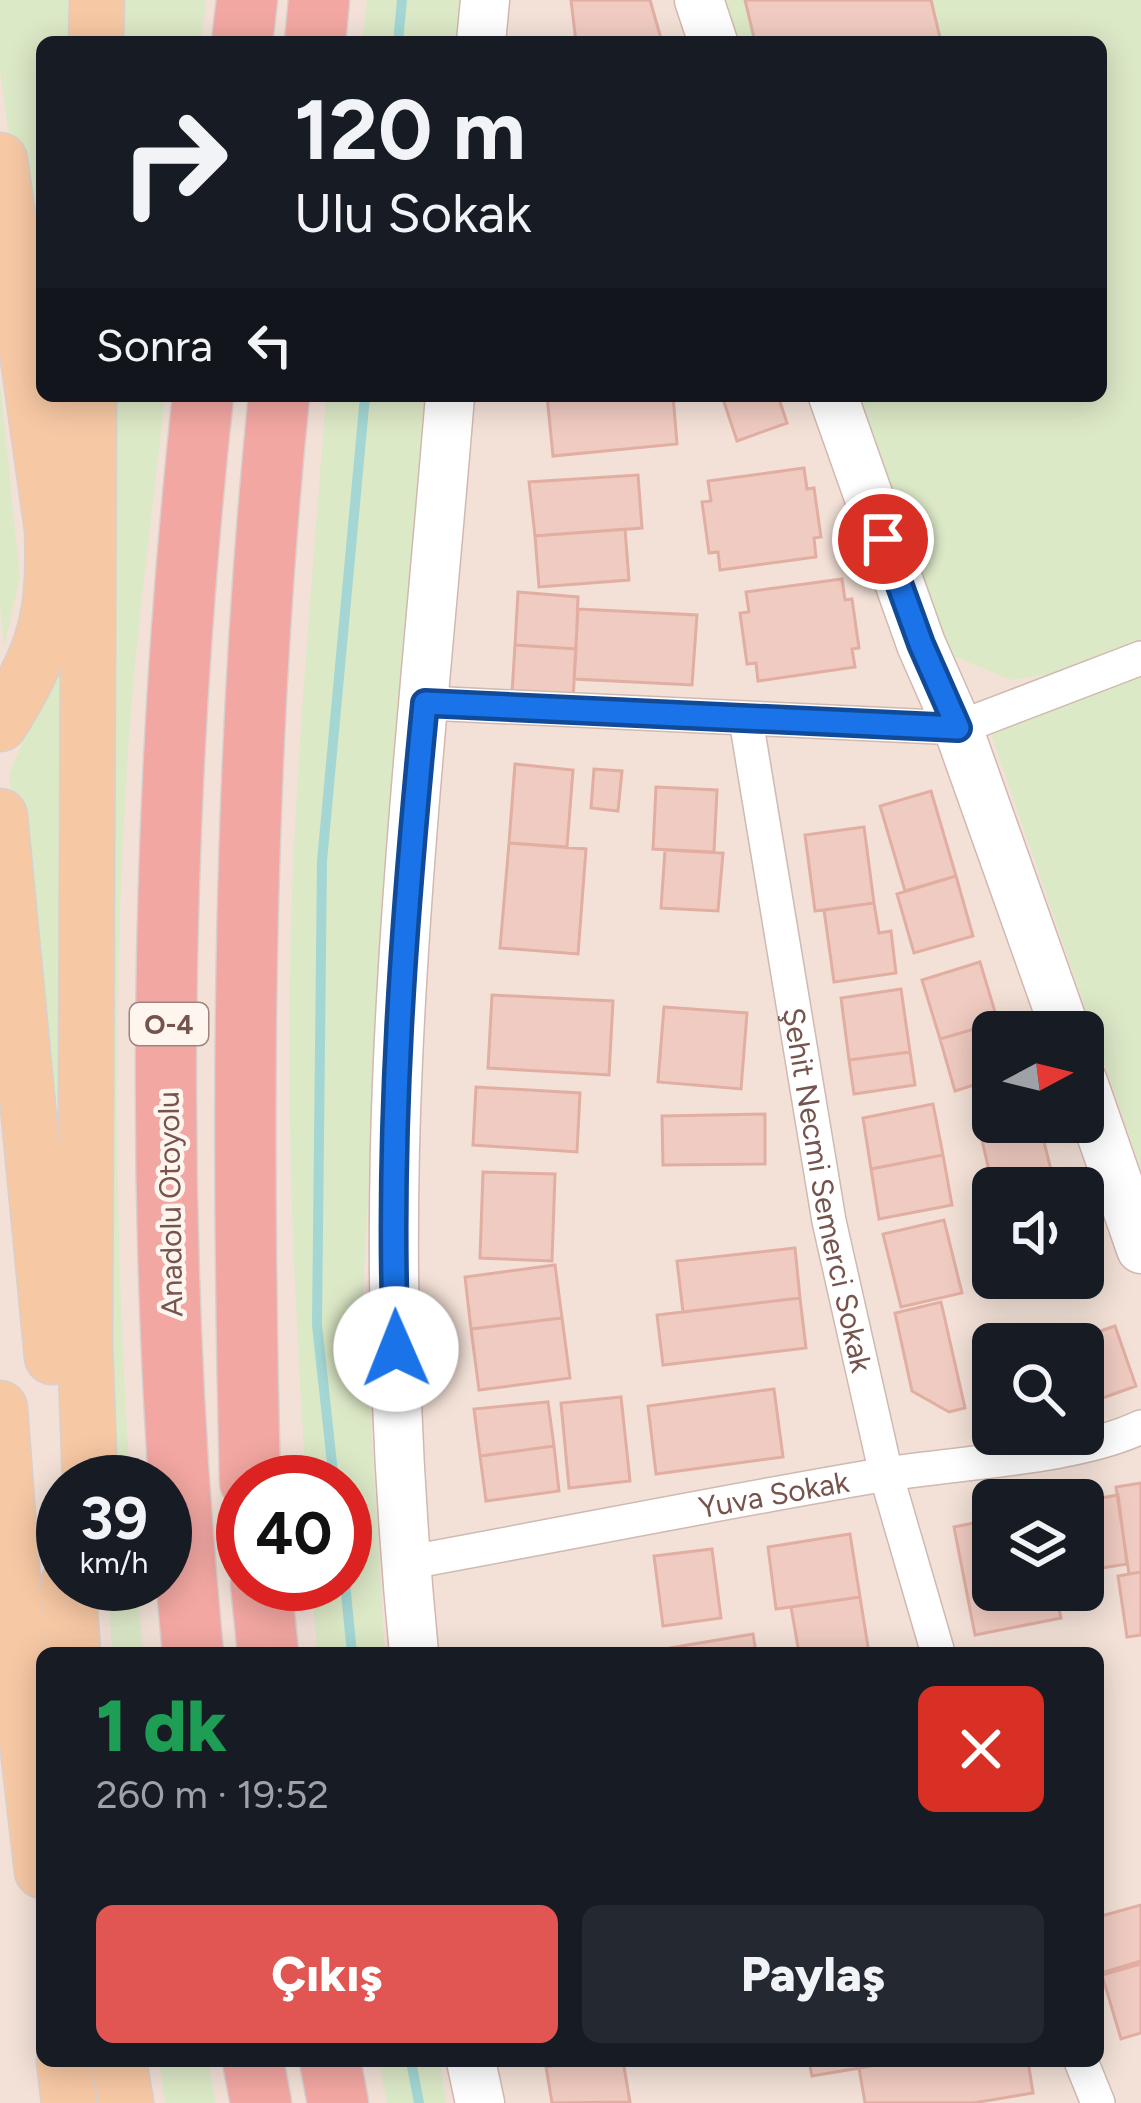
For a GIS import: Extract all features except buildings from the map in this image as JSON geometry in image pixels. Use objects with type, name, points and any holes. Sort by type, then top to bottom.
[{"type":"highway","points":[[243,36],[247,0]]},
{"type":"highway","points":[[316,36],[319,0]]},
{"type":"highway","name":"Anadolu Otoyolu","points":[[192,1647],[178,1496],[167,1150],[180,670],[202,402]]},
{"type":"highway","name":"O-4","points":[[249,1455],[242,1161],[246,912],[255,679],[278,402]]},
{"type":"highway","points":[[264,1611],[267,1647]]},
{"type":"highway","points":[[255,2067],[261,2103]]},
{"type":"highway","points":[[331,2067],[338,2103]]},
{"type":"main road","points":[[96,36],[97,0]]},
{"type":"main road","points":[[0,160],[52,529],[54,586],[46,638],[25,685],[0,724]]},
{"type":"main road","points":[[89,402],[85,1346],[89,1455]]},
{"type":"main road","points":[[0,816],[47,1283],[59,1455]]},
{"type":"main road","points":[[0,1408],[36,1810]]},
{"type":"main road","points":[[0,1512],[12,1568]]},
{"type":"main road","points":[[70,1611],[73,1647]]},
{"type":"main road","points":[[95,1611],[96,1647]]},
{"type":"main road","points":[[65,2067],[69,2103]]},
{"type":"main road","points":[[120,2067],[126,2103]]},
{"type":"street","points":[[482,36],[485,0]]},
{"type":"street","points":[[699,0],[711,36]]},
{"type":"street","points":[[413,1647],[405,1563],[394,1306],[398,1064],[411,837],[450,402]]},
{"type":"street","points":[[835,402],[1059,1011]]},
{"type":"street","points":[[425,703],[958,728],[1141,658]]},
{"type":"street","name":"Şehit Necmi Semerci Sokak","points":[[746,720],[829,1221],[886,1474],[936,1647]]},
{"type":"street","points":[[1104,1142],[1141,1249]]},
{"type":"street","name":"Yuva Sokak","points":[[405,1563],[886,1474],[1047,1451],[1141,1427]]},
{"type":"street","points":[[472,2067],[480,2103]]},
{"type":"street","points":[[1083,2067],[1098,2103]]},
{"type":"shaded area","points":[[0,0],[1141,0],[1141,2103],[0,2103]]},
{"type":"green space","points":[[0,0],[74,0],[74,36],[36,36],[36,333],[0,71]]},
{"type":"green space","points":[[113,0],[206,0],[202,36],[113,36]]},
{"type":"green space","points":[[367,0],[464,0],[461,36],[363,36]]},
{"type":"green space","points":[[719,0],[1141,0],[1141,641],[1061,673],[1011,680],[951,655],[932,622],[855,402],[1107,402],[1107,36],[730,36]]},
{"type":"green space","points":[[0,383],[20,576],[4,648],[0,607]]},
{"type":"green space","points":[[45,402],[70,402],[60,1202],[55,1281],[9,774],[31,723]]},
{"type":"green space","points":[[106,402],[164,402],[130,722],[122,858],[117,1036],[129,1455],[102,1455]]},
{"type":"green space","points":[[326,402],[427,402],[379,983],[363,1295],[385,1647],[317,1647],[314,1611],[372,1611],[372,1455],[304,1455],[289,1091],[292,890]]},
{"type":"green space","points":[[1141,673],[1141,1170],[1104,1062],[1104,1011],[1086,1011],[991,734]]},
{"type":"green space","points":[[110,1611],[139,1611],[142,1647],[112,1647]]},
{"type":"green space","points":[[160,2067],[209,2067],[216,2103],[165,2103]]},
{"type":"green space","points":[[380,2067],[441,2067],[446,2103],[387,2103]]},
{"type":"waterway","points":[[399,36],[402,0]]},
{"type":"waterway","points":[[331,1455],[317,1325],[322,861],[364,402]]},
{"type":"waterway","points":[[348,1611],[351,1647]]},
{"type":"waterway","points":[[412,2067],[419,2103]]},
{"type":"route","points":[[396,1349],[398,1064],[411,837],[425,703],[958,728],[883,539]]}]
